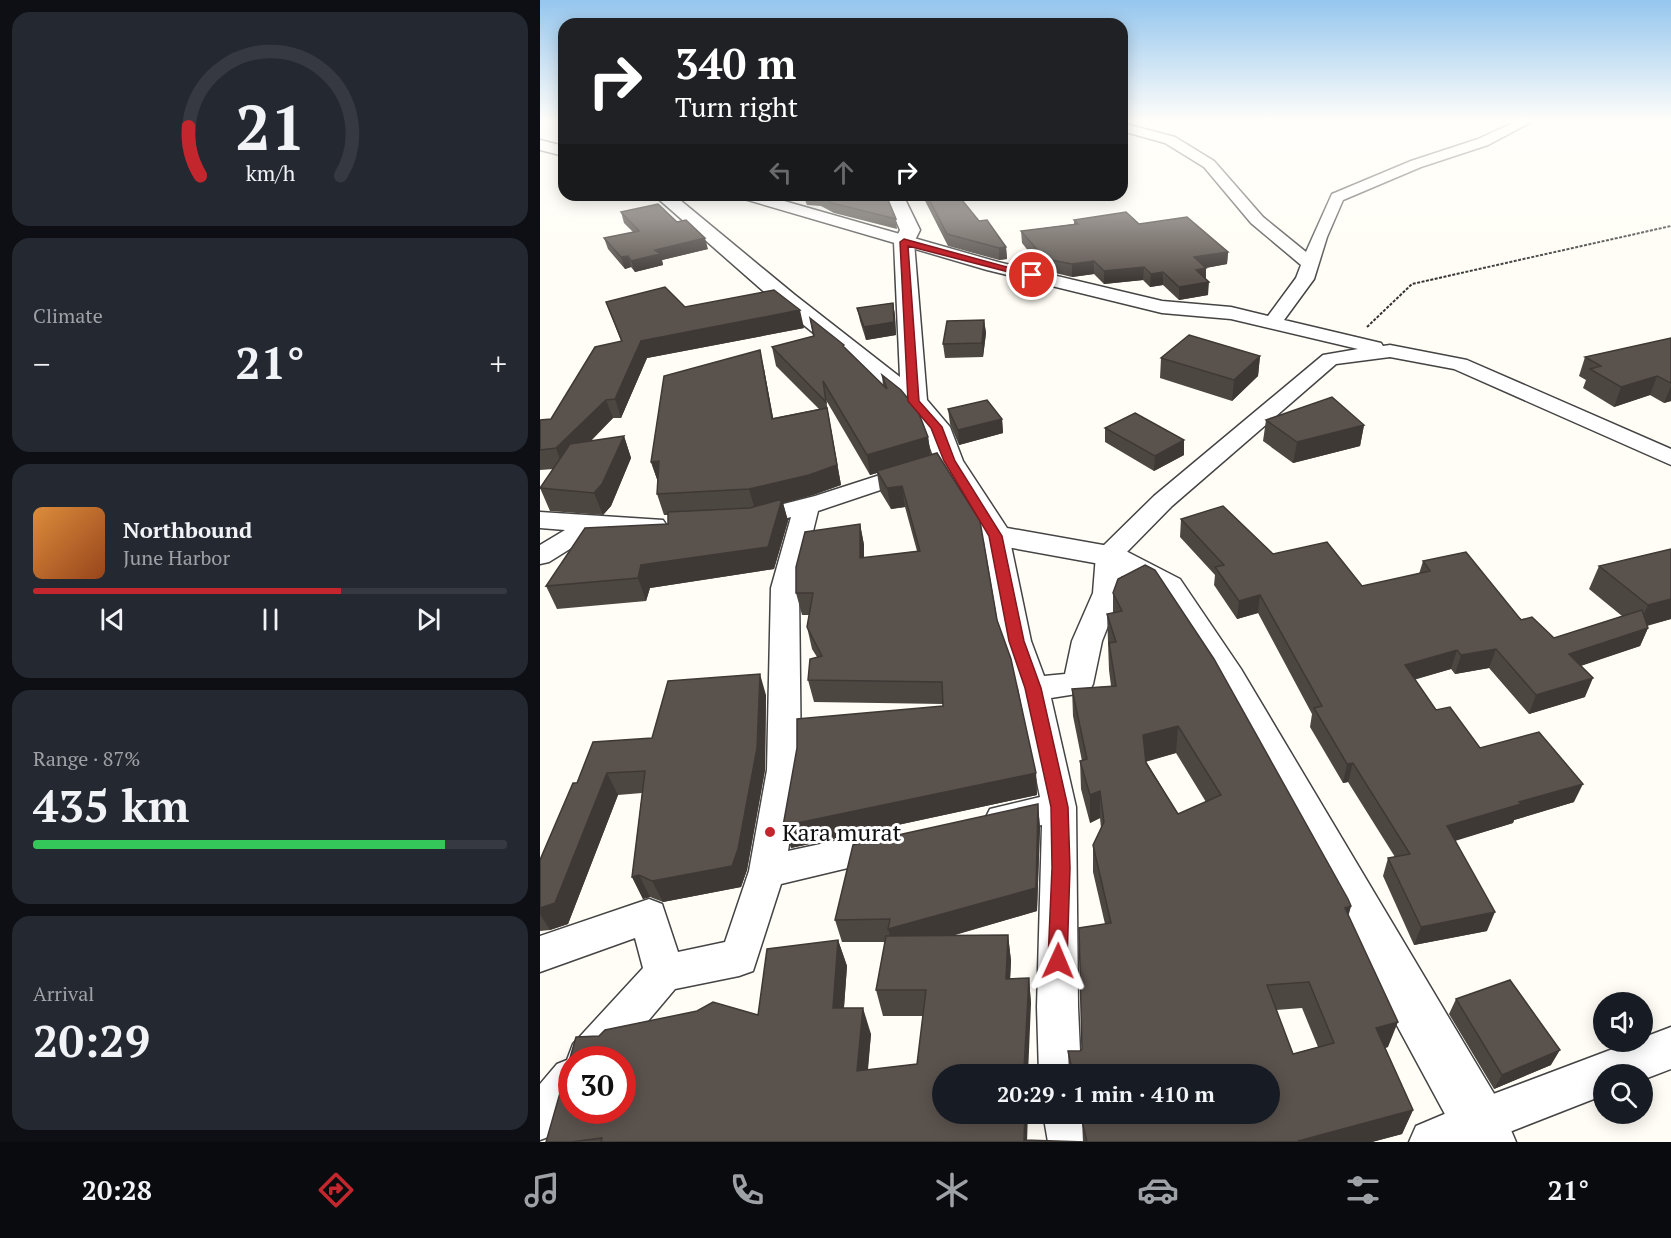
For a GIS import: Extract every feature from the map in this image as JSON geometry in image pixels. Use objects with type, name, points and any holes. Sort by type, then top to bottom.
[{"type":"street","points":[[1217,173],[1257,220],[1310,264]]},
{"type":"street","points":[[1272,324],[1305,279],[1337,196],[1393,173]]},
{"type":"street","points":[[670,201],[787,300],[914,401],[936,427],[950,461],[996,536],[1016,641],[1033,688],[1059,807],[1061,868],[1056,1018],[1059,1064]]},
{"type":"street","points":[[766,201],[993,266],[1162,307],[1231,313],[1390,351],[1460,364],[1671,458]]},
{"type":"street","points":[[897,201],[910,230],[904,242],[914,401]]},
{"type":"street","points":[[1033,688],[1078,684],[1087,641],[1107,593],[1109,555],[1163,501],[1330,359],[1390,351]]},
{"type":"street","points":[[721,522],[756,520],[950,461]]},
{"type":"street","points":[[599,1046],[664,973],[739,958],[767,871],[784,770],[785,588],[807,506]]},
{"type":"street","points":[[540,520],[628,527],[674,524]]},
{"type":"street","points":[[540,556],[593,524]]},
{"type":"street","points":[[996,536],[1109,555],[1168,587],[1228,679],[1484,1131]]},
{"type":"street","points":[[967,827],[1059,807]]},
{"type":"street","points":[[767,871],[910,839]]},
{"type":"street","points":[[540,954],[649,916],[664,973]]},
{"type":"street","points":[[1432,1142],[1484,1131],[1671,1048]]},
{"type":"street","points":[[540,1118],[558,1096]]},
{"type":"street","points":[[1067,1124],[1071,1142]]},
{"type":"path","points":[[1352,342],[1412,284],[1671,226]]},
{"type":"building","points":[[829,201],[888,201],[896,219]]},
{"type":"building","points":[[930,201],[963,201],[979,221],[987,220],[1006,247],[999,248],[947,234]]},
{"type":"building","points":[[658,204],[677,222],[686,220],[705,238],[655,250],[660,254],[631,261],[628,256],[621,257],[604,238],[639,231],[621,212]]},
{"type":"building","points":[[1126,212],[1139,224],[1187,217],[1228,252],[1194,257],[1206,268],[1196,270],[1209,282],[1179,287],[1163,272],[1151,274],[1144,267],[1104,271],[1094,261],[1072,264],[1051,260],[1044,252],[1040,253],[1021,231],[1078,224],[1074,220]]},
{"type":"building","points":[[665,287],[685,307],[774,290],[800,310],[641,341],[615,399],[606,400],[556,448],[540,450],[540,420],[551,419],[595,347],[622,341],[606,302]]},
{"type":"building","points":[[893,303],[894,322],[864,327],[857,308]]},
{"type":"building","points":[[810,318],[844,345],[887,389],[882,375],[901,390],[918,411],[928,437],[867,455],[823,381],[826,402],[772,347],[814,336]]},
{"type":"building","points":[[984,320],[982,343],[943,344],[947,321]]},
{"type":"building","points":[[1189,335],[1260,356],[1234,380],[1161,358]]},
{"type":"building","points":[[1671,338],[1671,383],[1657,376],[1621,387],[1590,369],[1601,366],[1585,357]]},
{"type":"building","points":[[760,350],[772,419],[827,408],[837,465],[809,475],[749,489],[657,494],[659,461],[651,462],[664,376]]},
{"type":"building","points":[[1332,397],[1364,425],[1297,442],[1266,420]]},
{"type":"building","points":[[987,400],[1002,419],[958,430],[948,409]]},
{"type":"building","points":[[1135,413],[1184,440],[1155,456],[1105,428]]},
{"type":"building","points":[[624,436],[602,484],[594,493],[540,488],[570,444]]},
{"type":"building","points":[[937,453],[980,521],[997,620],[1011,659],[1036,773],[783,826],[797,748],[797,719],[943,706],[942,682],[808,680],[810,659],[822,656],[807,627],[813,593],[796,593],[796,567],[805,532],[860,524],[860,558],[920,551],[902,486],[887,488],[877,471]]},
{"type":"building","points":[[782,499],[768,547],[641,565],[638,578],[546,586],[585,528],[668,524],[668,512],[750,508]]},
{"type":"building","points":[[1223,506],[1273,554],[1327,542],[1362,586],[1430,571],[1423,561],[1466,552],[1521,620],[1532,617],[1554,638],[1642,610],[1648,628],[1569,654],[1593,678],[1536,695],[1496,649],[1461,655],[1457,650],[1405,665],[1436,710],[1450,707],[1480,748],[1539,732],[1583,784],[1447,826],[1495,912],[1421,927],[1388,858],[1410,854],[1353,763],[1347,764],[1314,708],[1322,706],[1260,595],[1239,601],[1215,567],[1224,565],[1181,519]]},
{"type":"building","points":[[1671,549],[1671,599],[1648,605],[1599,566]]},
{"type":"building","points":[[1145,565],[1155,570],[1214,659],[1348,899],[1351,906],[1345,908],[1398,1022],[1376,1028],[1413,1110],[1298,1141],[1087,1142],[1083,1124],[1280,1124],[1280,1064],[1071,1064],[1068,1051],[1082,1049],[1079,928],[1111,923],[1093,845],[1104,822],[1100,791],[1090,795],[1080,761],[1087,759],[1072,689],[1116,686],[1109,643],[1116,642],[1107,614],[1122,611],[1113,593],[1118,579]],"holes":[[[1178,726],[1221,795],[1178,814],[1146,763],[1143,735]],[[1309,982],[1334,1043],[1293,1054],[1267,985]]]},
{"type":"building","points":[[760,674],[757,748],[738,849],[732,866],[652,881],[639,875],[632,877],[645,771],[607,773],[555,903],[540,908],[540,860],[573,783],[577,783],[593,742],[652,738],[668,681]]},
{"type":"building","points":[[1038,804],[1036,888],[888,929],[890,919],[835,920],[853,845]]},
{"type":"building","points":[[1008,935],[1006,979],[1029,978],[1024,1064],[932,1064],[932,1124],[1025,1124],[1024,1140],[1087,1142],[601,1142],[602,1138],[546,1142],[558,1100],[558,1124],[636,1124],[636,1046],[573,1046],[576,1037],[599,1036],[605,1030],[697,1011],[713,1002],[758,1015],[767,949],[838,940],[833,1008],[863,1008],[857,1071],[917,1064],[926,990],[876,990],[886,936]]},
{"type":"building","points":[[1510,980],[1560,1050],[1502,1075],[1456,999]]},
{"type":"place","name":"Kara murat","points":[[770,832]]},
{"type":"route","points":[[1032,275],[904,242],[914,401],[936,427],[950,461],[996,536],[1016,641],[1033,688],[1059,807],[1061,868],[1058,961]]}]
